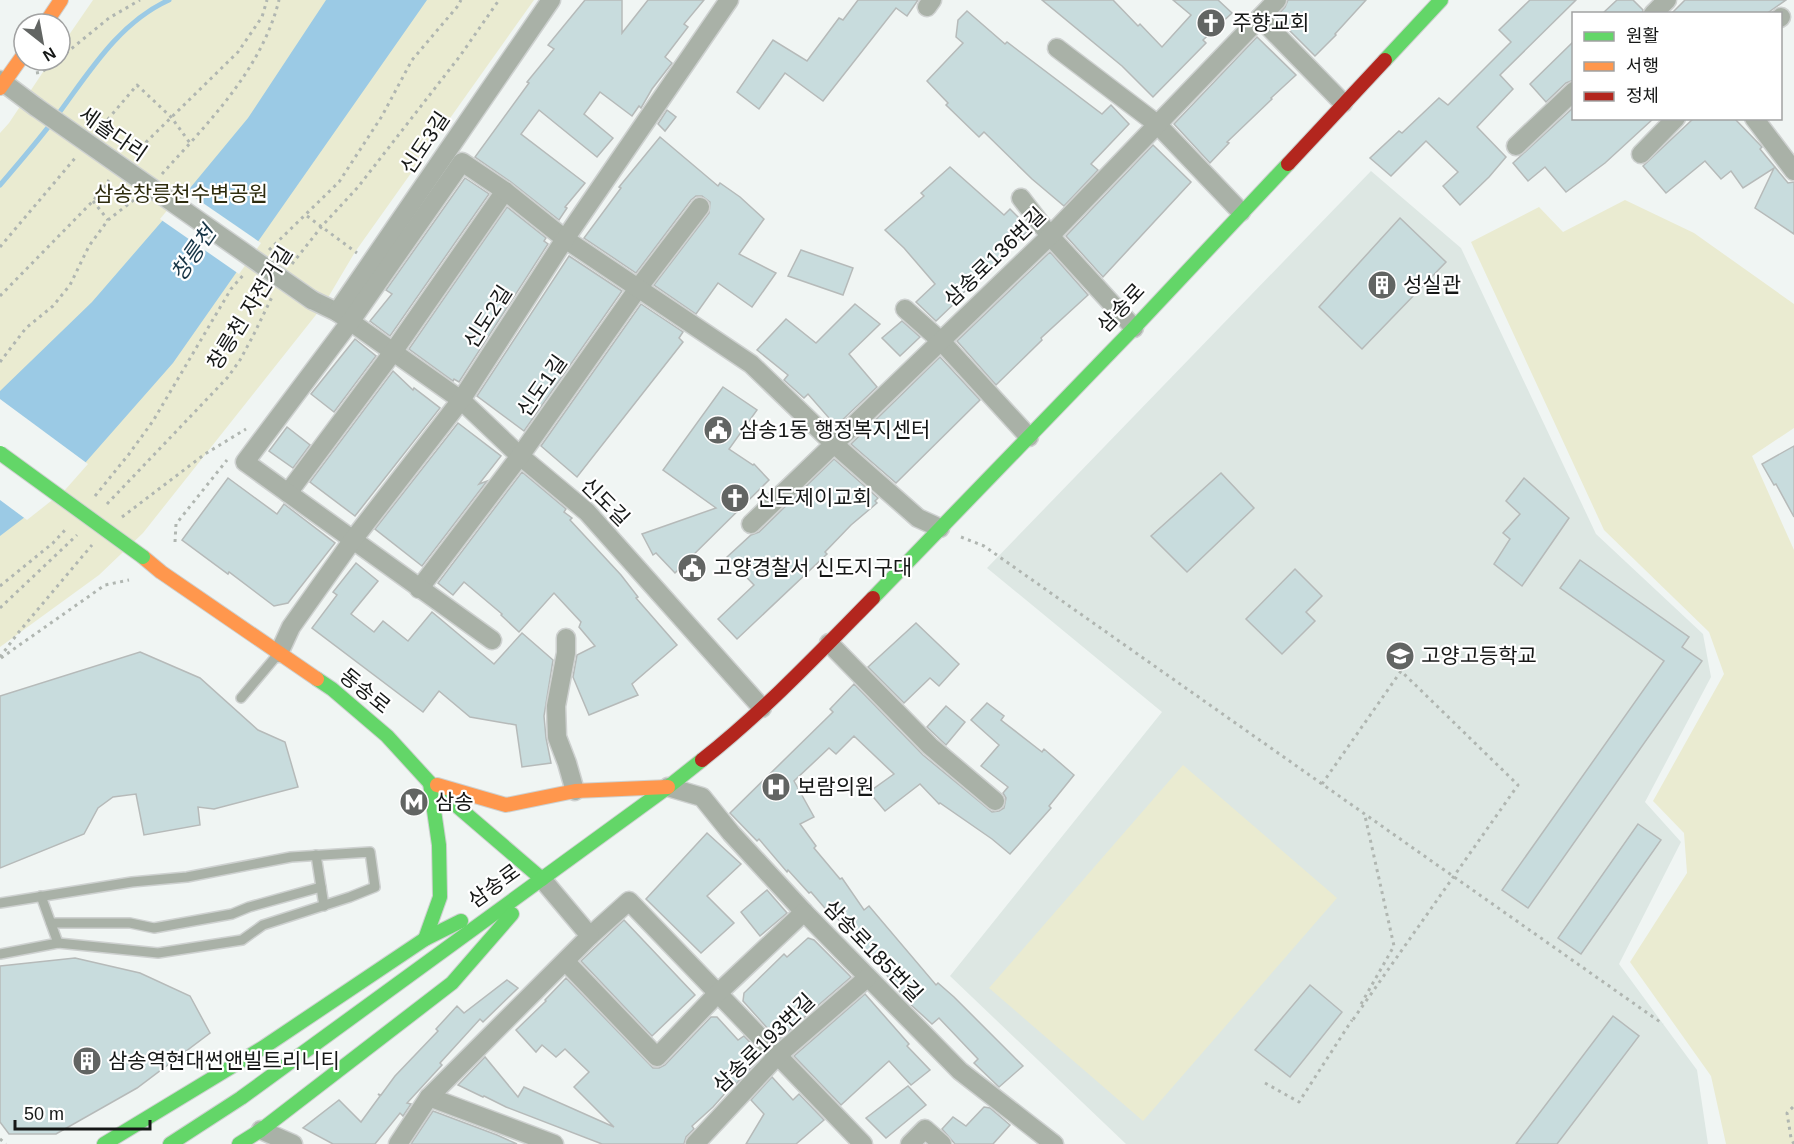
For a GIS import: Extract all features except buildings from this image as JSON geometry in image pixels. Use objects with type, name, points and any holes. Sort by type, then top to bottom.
[{"type":"main road","name":"삼송로","points":[[170,1144],[241,1098],[668,787],[731,737],[829,643],[1029,437],[1441,0]]},
{"type":"main road","points":[[1,84],[12,70]]},
{"type":"main road","name":"동송로","points":[[0,453],[161,572],[332,689],[379,729],[430,783],[542,879]]},
{"type":"main road","points":[[426,939],[440,897],[440,845],[430,783],[506,805],[575,791],[668,787]]},
{"type":"main road","points":[[104,1144],[264,1047],[426,939],[542,879]]},
{"type":"main road","points":[[239,1144],[261,1130],[452,983],[542,879]]},
{"type":"street","name":"신도3길","points":[[344,317],[372,261],[551,0]]},
{"type":"street","name":"신도2길","points":[[279,653],[291,627],[352,541],[461,400],[565,238],[729,0]]},
{"type":"street","name":"삼송로136번길","points":[[751,524],[1050,236],[1277,0]]},
{"type":"street","points":[[1260,18],[1343,103]]},
{"type":"street","points":[[1057,48],[1157,124],[1241,212]]},
{"type":"street","name":"세솔다리","points":[[1,84],[312,300]]},
{"type":"street","points":[[1516,146],[1572,92]]},
{"type":"street","points":[[1641,154],[1674,120]]},
{"type":"street","points":[[1756,120],[1794,171]]},
{"type":"street","name":"신도3길","points":[[288,493],[245,462],[344,317],[462,162],[505,191]]},
{"type":"street","points":[[492,640],[288,493],[393,352],[505,191],[565,238],[751,364],[834,444],[918,518],[940,528]]},
{"type":"street","points":[[1021,198],[1050,236],[1134,327]]},
{"type":"street","name":"신도1길","points":[[419,589],[520,456],[639,287],[700,207]]},
{"type":"street","name":"신도길","points":[[312,300],[344,317],[461,400],[520,456],[587,512],[762,708]]},
{"type":"street","points":[[905,309],[941,341],[1029,437]]},
{"type":"street","points":[[566,638],[566,653],[556,706],[557,737],[575,791]]},
{"type":"street","points":[[829,643],[930,747],[995,801]]},
{"type":"street","name":"삼송로185번길","points":[[668,787],[702,796],[731,833],[804,912],[960,1071],[1054,1144]]},
{"type":"street","points":[[542,879],[590,936]]},
{"type":"street","points":[[398,1144],[429,1097],[590,936],[629,901],[863,1144]]},
{"type":"street","points":[[566,962],[651,1063],[717,994],[804,912]]},
{"type":"street","name":"삼송로193번길","points":[[696,1144],[778,1055],[867,978]]},
{"type":"street","points":[[429,1097],[554,1144]]},
{"type":"street","points":[[910,1144],[925,1129],[942,1144]]},
{"type":"street","points":[[261,1130],[288,1143]]},
{"type":"lane","points":[[241,698],[279,653]]},
{"type":"lane","points":[[0,903],[132,882],[187,877],[291,857],[370,852],[375,887],[263,925],[242,940],[158,953],[58,943],[0,954]]},
{"type":"lane","points":[[316,855],[324,906]]},
{"type":"lane","points":[[51,923],[130,923],[154,928],[232,914],[249,906],[321,886]]},
{"type":"lane","points":[[41,896],[58,943]]},
{"type":"path","points":[[72,48],[109,18],[140,0]]},
{"type":"path","points":[[262,17],[267,0]]},
{"type":"path","points":[[273,24],[279,0]]},
{"type":"path","points":[[266,253],[339,182],[382,116],[412,60],[461,0]]},
{"type":"path","name":"창릉천 자전거길","points":[[288,270],[322,226],[358,187],[499,0]]},
{"type":"path","points":[[34,74],[42,72]]},
{"type":"path","points":[[171,117],[190,143]]},
{"type":"path","points":[[93,201],[108,220]]},
{"type":"path","points":[[307,215],[355,252],[372,261]]},
{"type":"path","points":[[93,498],[153,421],[231,289],[249,268]]},
{"type":"path","name":"창릉천 자전거길","points":[[104,507],[228,377],[245,352],[273,294]]},
{"type":"path","points":[[118,520],[205,454],[256,423]]},
{"type":"path","points":[[0,586],[53,543],[74,521]]},
{"type":"path","points":[[940,528],[984,546],[1663,1024]]},
{"type":"path","points":[[0,608],[83,529]]},
{"type":"path","points":[[0,658],[95,541]]},
{"type":"path","points":[[0,658],[105,585],[129,580]]},
{"type":"path","points":[[1265,1083],[1299,1102],[1352,1021],[1518,785],[1401,671],[1322,784]]},
{"type":"path","points":[[1352,1021],[1394,946],[1364,814]]},
{"type":"path","points":[[1794,1106],[1787,1113],[1794,1144]]},
{"type":"path","points":[[0,1139],[6,1144]]},
{"type":"shaded area","name":"고양고등학교","points":[[1371,171],[1461,248],[1596,534],[1703,634],[1711,677],[1645,802],[1681,842],[1619,964],[1697,1070],[1708,1144],[1126,1144],[950,976],[1162,712],[987,568]]},
{"type":"green space","name":"삼송창릉천수변공원","points":[[93,0],[534,0],[355,252],[323,306],[143,533],[99,575],[0,647],[0,133],[43,72],[72,72],[72,31]]},
{"type":"green space","points":[[1625,200],[1694,233],[1794,304],[1794,428],[1752,456],[1794,550],[1794,1144],[1726,1144],[1711,1076],[1630,962],[1687,873],[1684,833],[1653,801],[1724,674],[1709,632],[1604,530],[1471,242],[1539,207],[1563,232]]},
{"type":"green space","points":[[1183,765],[1337,898],[1143,1121],[989,988]]},
{"type":"water","name":"창릉천","points":[[326,0],[427,0],[173,363],[63,488],[0,536],[0,391],[92,302],[176,205],[248,118]]},
{"type":"pier","points":[[184,190],[261,243],[239,274],[160,219]]},
{"type":"pier","points":[[0,399],[88,464],[65,490],[27,520],[0,500]]},
{"type":"waterway","points":[[0,185],[42,135],[105,51],[134,22],[169,0]]},
{"type":"traffic: fast","points":[[1385,60],[1441,0]]},
{"type":"traffic: fast","points":[[873,598],[1134,328],[1288,164]]},
{"type":"traffic: fast","points":[[0,453],[143,557]]},
{"type":"traffic: fast","points":[[317,679],[387,736],[430,783],[542,879]]},
{"type":"traffic: fast","points":[[170,1144],[241,1098],[702,760]]},
{"type":"traffic: fast","points":[[425,939],[440,897],[439,845],[430,783]]},
{"type":"traffic: fast","points":[[239,1144],[261,1130],[452,983],[512,914]]},
{"type":"traffic: fast","points":[[104,1144],[264,1047],[425,939],[461,921]]},
{"type":"traffic: slow","points":[[53,12],[61,0]]},
{"type":"traffic: slow","points":[[0,88],[12,71]]},
{"type":"traffic: slow","points":[[143,557],[161,572],[317,679]]},
{"type":"traffic: slow","points":[[437,785],[506,805],[575,791],[668,787]]},
{"type":"traffic: jam","points":[[1288,164],[1385,60]]},
{"type":"traffic: jam","points":[[702,760],[769,702],[873,598]]},
{"type":"place","name":"주향교회","points":[[1211,23]]},
{"type":"place","name":"성실관","points":[[1382,285]]},
{"type":"place","name":"삼송1동 행정복지센터","points":[[718,430]]},
{"type":"place","name":"신도제이교회","points":[[735,498]]},
{"type":"place","name":"고양경찰서 신도지구대","points":[[692,568]]},
{"type":"place","name":"고양고등학교","points":[[1400,656]]},
{"type":"place","name":"보람의원","points":[[776,787]]},
{"type":"place","name":"삼송","points":[[414,802]]},
{"type":"place","name":"삼송역현대썬앤빌트리니티","points":[[87,1061]]}]
